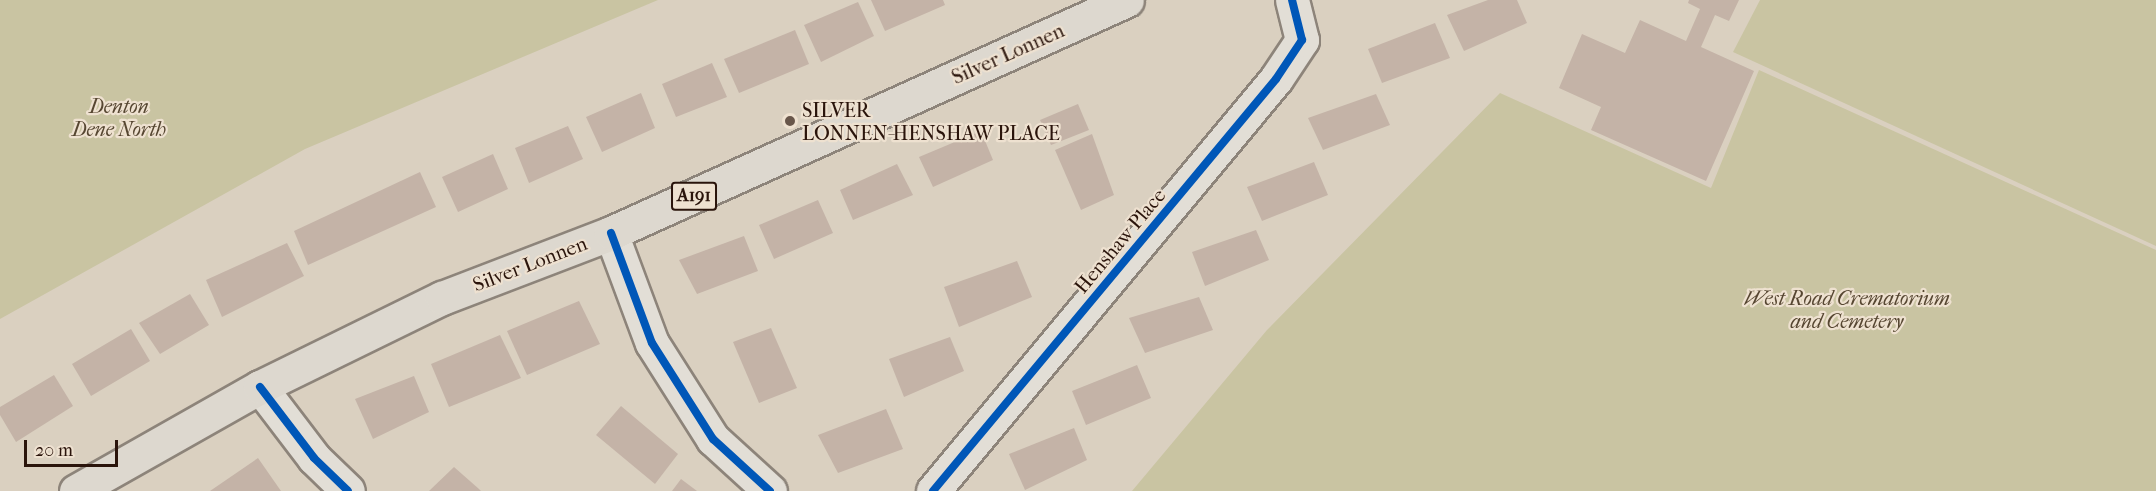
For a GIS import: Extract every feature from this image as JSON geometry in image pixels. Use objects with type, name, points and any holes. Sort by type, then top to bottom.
[{"type":"main road","name":"Silver Lonnen","points":[[76,491],[260,387],[442,298],[611,233],[1127,0]]},
{"type":"street","name":"Henshaw Place","points":[[933,491],[1276,79],[1302,40],[1292,0]]},
{"type":"street","points":[[611,233],[652,343],[713,439],[770,491]]},
{"type":"street","points":[[260,387],[314,458],[348,491]]},
{"type":"green space","name":"Denton Dene North","points":[[0,0],[658,0],[305,149],[0,319]]},
{"type":"green space","points":[[1760,0],[2156,0],[2156,246],[1733,52]]},
{"type":"green space","name":"West Road Crematorium and Cemetery","points":[[1759,70],[2156,250],[2156,491],[1132,491],[1267,330],[1500,93],[1711,188]]},
{"type":"building","points":[[871,0],[943,0],[945,5],[885,31]]},
{"type":"building","points":[[1488,0],[1517,0],[1527,23],[1464,51],[1447,15]]},
{"type":"building","points":[[1689,0],[1739,0],[1729,21],[1715,15],[1701,47],[1754,71],[1706,181],[1591,130],[1601,107],[1559,88],[1582,34],[1625,53],[1640,20],[1686,41],[1700,9],[1688,3]]},
{"type":"building","points":[[858,2],[874,36],[821,62],[804,25]]},
{"type":"building","points":[[1435,23],[1450,58],[1382,83],[1368,49]]},
{"type":"building","points":[[795,30],[809,64],[739,93],[724,59]]},
{"type":"building","points":[[712,63],[727,97],[676,117],[662,84]]},
{"type":"building","points":[[641,93],[655,128],[602,152],[586,117]]},
{"type":"building","points":[[1376,94],[1390,125],[1323,150],[1308,118]]},
{"type":"building","points":[[1078,104],[1089,130],[1051,145],[1040,120]]},
{"type":"building","points":[[568,126],[583,159],[529,183],[515,148]]},
{"type":"building","points":[[981,131],[993,160],[933,187],[919,157]]},
{"type":"building","points":[[1092,134],[1114,195],[1081,210],[1055,150]]},
{"type":"building","points":[[493,154],[508,189],[458,212],[442,177]]},
{"type":"building","points":[[1314,162],[1328,195],[1262,221],[1247,187]]},
{"type":"building","points":[[897,164],[913,195],[853,220],[840,190]]},
{"type":"building","points":[[420,172],[436,207],[308,265],[294,231]]},
{"type":"building","points":[[818,200],[833,233],[774,259],[759,225]]},
{"type":"building","points":[[1256,230],[1269,260],[1205,286],[1192,252]]},
{"type":"building","points":[[744,236],[758,271],[697,294],[679,260]]},
{"type":"building","points":[[287,243],[304,276],[222,317],[206,280]]},
{"type":"building","points":[[1017,261],[1032,297],[959,327],[944,287]]},
{"type":"building","points":[[190,294],[209,325],[160,354],[139,323]]},
{"type":"building","points":[[1199,297],[1213,330],[1145,353],[1129,318]]},
{"type":"building","points":[[579,301],[600,344],[527,375],[507,331]]},
{"type":"building","points":[[771,328],[797,388],[759,403],[733,342]]},
{"type":"building","points":[[131,329],[150,361],[91,396],[72,364]]},
{"type":"building","points":[[500,335],[521,378],[449,407],[431,364]]},
{"type":"building","points":[[950,337],[964,371],[904,397],[889,359]]},
{"type":"building","points":[[1137,365],[1151,398],[1086,425],[1072,391]]},
{"type":"building","points":[[54,375],[73,406],[16,442],[0,415],[0,407]]},
{"type":"building","points":[[414,376],[429,412],[373,439],[355,399]]},
{"type":"building","points":[[621,406],[678,454],[655,484],[596,435]]},
{"type":"building","points":[[886,409],[903,449],[838,473],[818,435]]},
{"type":"building","points":[[1074,428],[1087,460],[1025,490],[1009,454]]},
{"type":"building","points":[[258,458],[281,491],[210,491]]},
{"type":"building","points":[[454,467],[479,489],[481,491],[429,491]]},
{"type":"building","points":[[681,479],[697,491],[672,491]]},
{"type":"cycle path","points":[[933,491],[1276,79],[1302,40],[1292,0]]},
{"type":"cycle path","points":[[611,233],[652,343],[713,439],[770,491]]},
{"type":"cycle path","points":[[260,387],[314,458],[348,491]]},
{"type":"place","name":"SILVER LONNEN-HENSHAW PLACE","points":[[790,121]]}]
